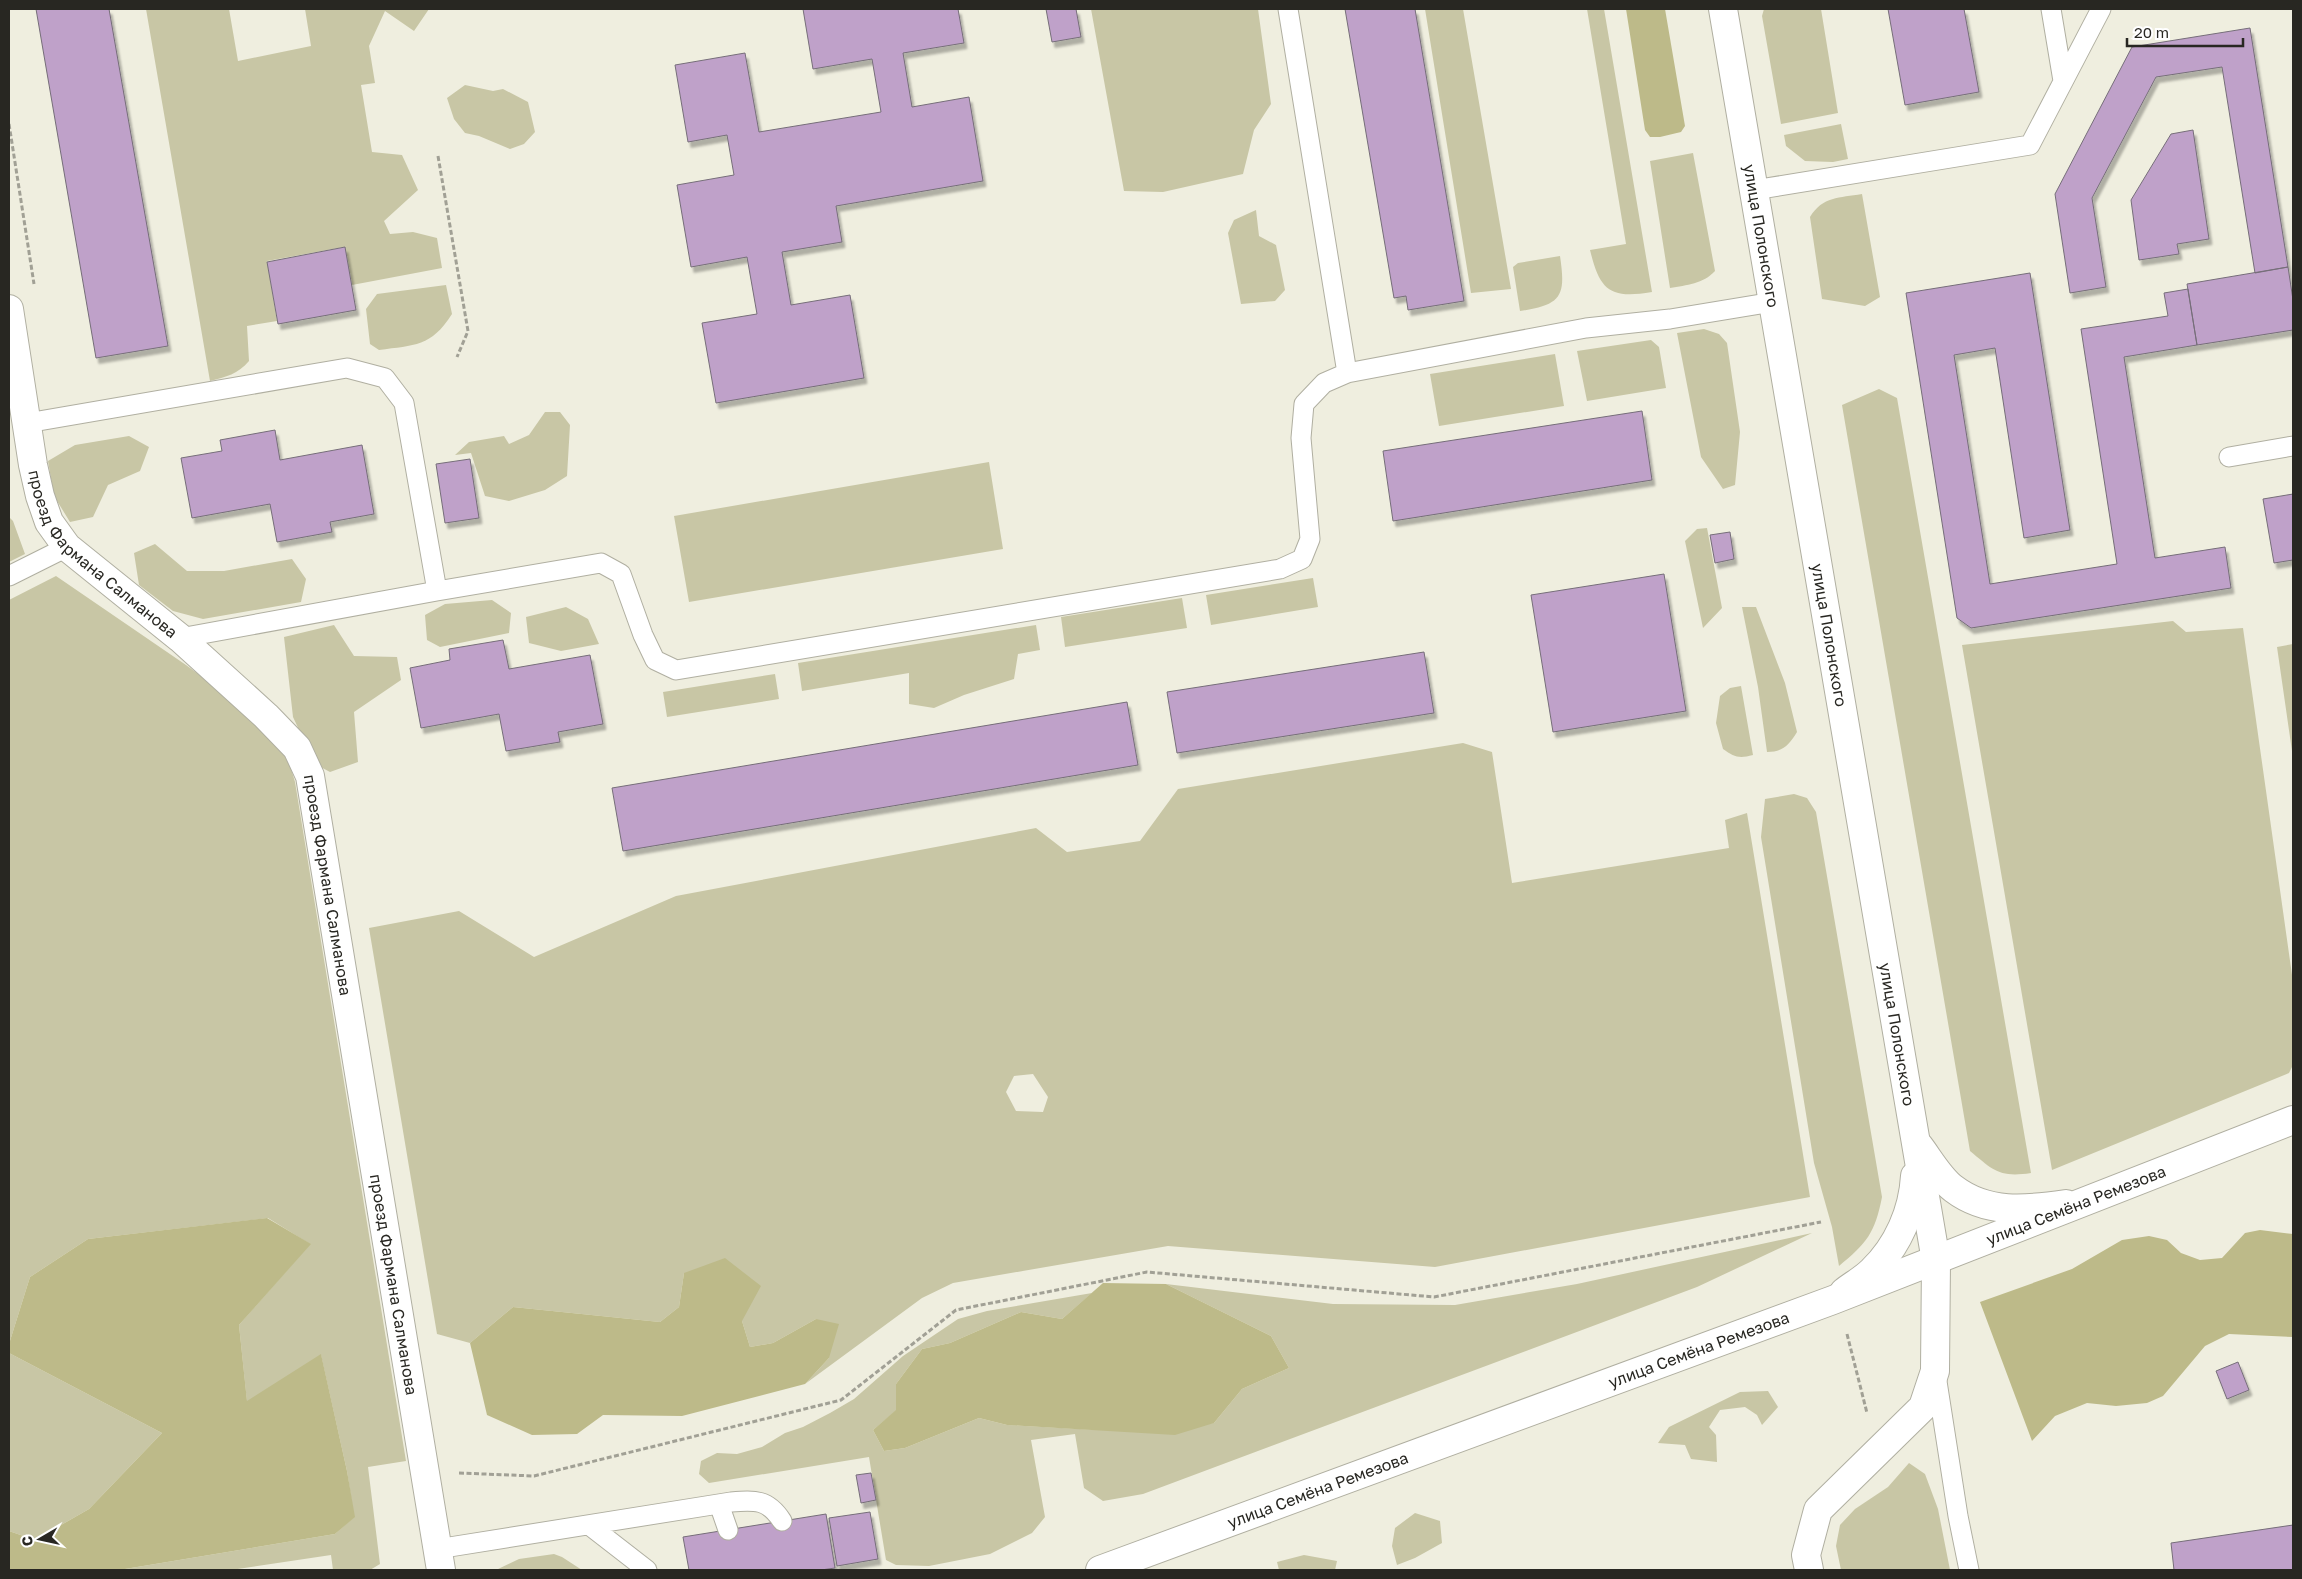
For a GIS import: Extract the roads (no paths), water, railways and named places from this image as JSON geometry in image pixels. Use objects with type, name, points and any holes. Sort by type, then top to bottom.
[{"type":"main road","name":"улица Полонского","points":[[1723,9],[1918,1145],[1936,1260],[1935,1371],[1923,1407],[1818,1510],[1806,1554],[1809,1570]]},
{"type":"main road","name":"проезд Фармана Салманова","points":[[9,310],[40,496],[49,522],[67,547],[180,638],[297,748],[310,776],[439,1559]]},
{"type":"main road","name":"улица Семёна Ремезова","points":[[1100,1570],[1833,1300],[2293,1120]]},
{"type":"main road","points":[[1918,1145],[1952,1188],[1983,1206],[2018,1209],[2090,1201]]},
{"type":"main road","points":[[1833,1300],[1873,1270],[1905,1224],[1914,1194],[1918,1145]]},
{"type":"lane","points":[[1288,9],[1347,373]]},
{"type":"lane","points":[[2051,9],[2064,81]]},
{"type":"lane","points":[[1754,190],[2030,145],[2101,9]]},
{"type":"lane","points":[[180,638],[437,591],[601,564],[621,574],[643,635],[655,660],[676,670],[1280,569],[1302,558],[1310,539],[1301,438],[1304,404],[1324,383],[1347,373],[1586,328],[1670,318],[1773,302]]},
{"type":"lane","points":[[27,423],[347,368],[386,378],[404,403],[437,591]]},
{"type":"lane","points":[[2229,457],[2293,446]]},
{"type":"lane","points":[[9,576],[67,547]]},
{"type":"lane","points":[[1935,1371],[1958,1516],[1969,1570]]},
{"type":"lane","points":[[439,1559],[589,1524],[719,1504],[748,1501],[765,1503],[776,1512],[782,1521]]},
{"type":"lane","points":[[719,1504],[728,1530]]},
{"type":"lane","points":[[589,1524],[646,1570]]}]
